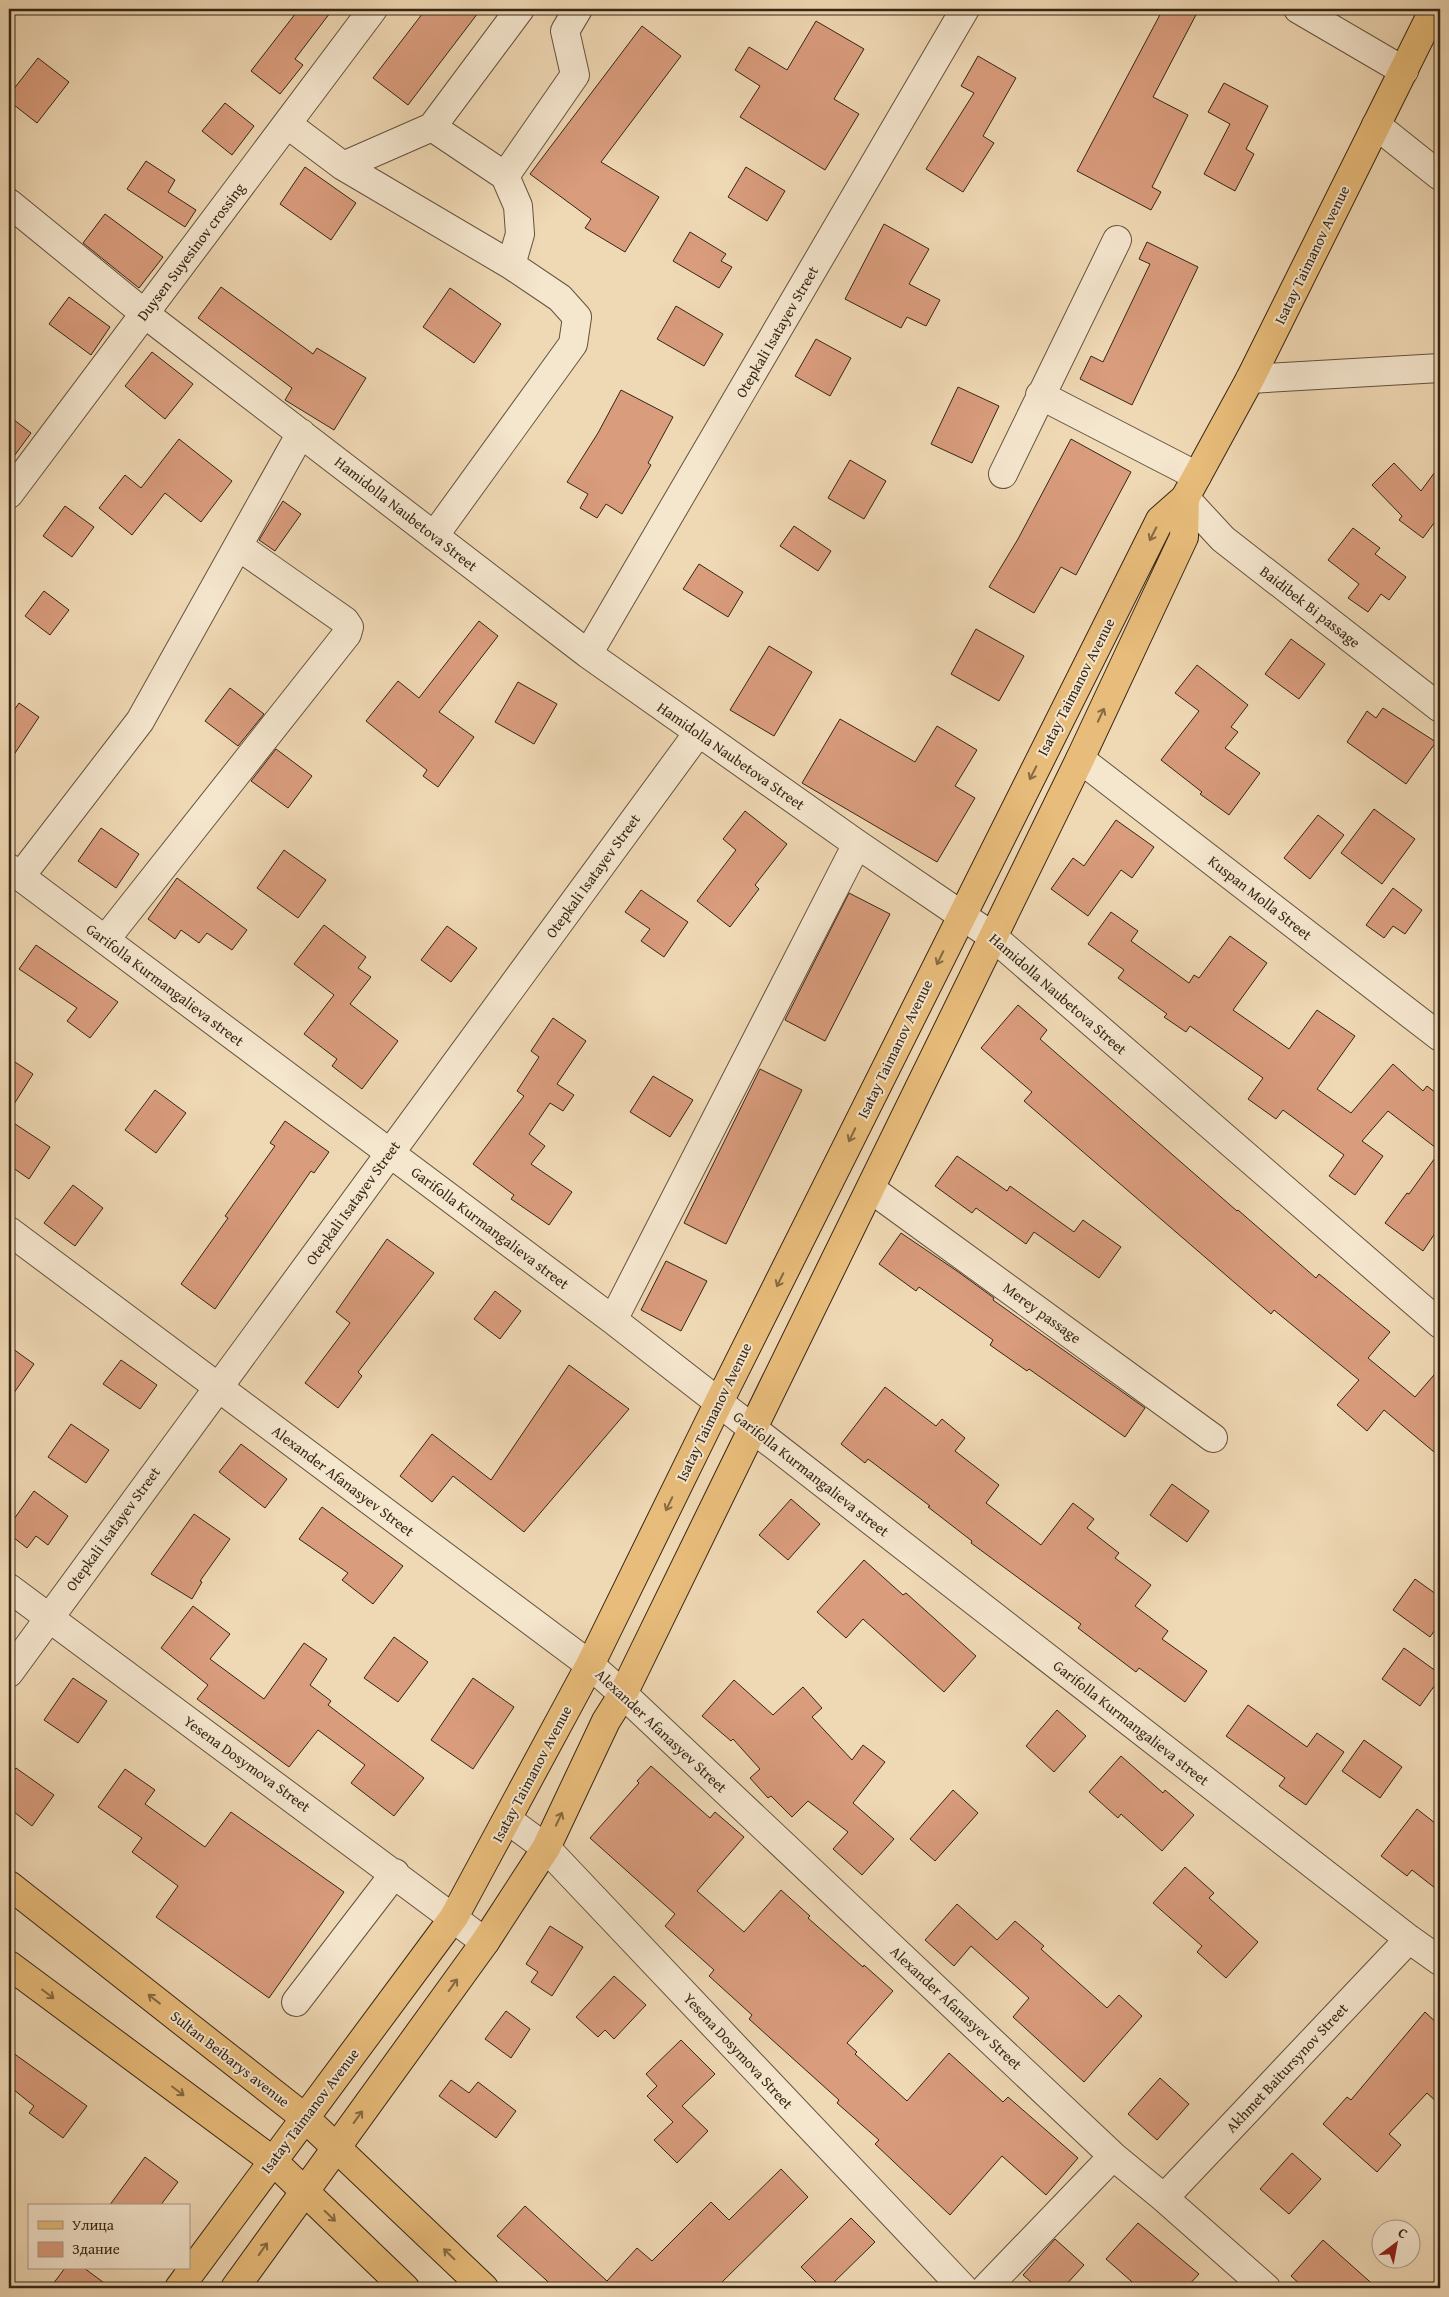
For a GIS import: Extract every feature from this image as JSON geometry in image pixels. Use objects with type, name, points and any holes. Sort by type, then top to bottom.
[{"type":"main road","name":"Isatay Taimanov Avenue","points":[[179,2288],[454,1917],[508,1820],[590,1665],[719,1402],[1160,520],[1191,487],[1250,378],[1434,9]]},
{"type":"main road","name":"Isatay Taimanov Avenue","points":[[234,2288],[485,1942],[546,1848],[606,1721],[623,1694],[1080,759],[1184,537],[1191,487]]},
{"type":"main road","name":"Sultan Beibarys avenue","points":[[9,1885],[305,2118],[337,2146],[484,2288]]},
{"type":"main road","points":[[9,1965],[273,2161],[405,2288]]},
{"type":"street","name":"Duysen Suyesinov crossing","points":[[9,494],[373,9]]},
{"type":"street","points":[[343,166],[432,127],[520,9]]},
{"type":"street","points":[[505,176],[575,75],[565,31],[578,9]]},
{"type":"street","name":"Otepkali Isatayev Street","points":[[588,654],[965,9]]},
{"type":"street","points":[[1298,9],[1404,71]]},
{"type":"street","points":[[287,124],[343,166],[511,265],[560,298],[577,317],[573,344],[434,536]]},
{"type":"street","points":[[1376,125],[1440,176]]},
{"type":"street","points":[[432,127],[505,176],[518,206],[520,234],[511,265]]},
{"type":"street","name":"Hamidolla Naubetova Street","points":[[9,203],[145,314],[588,654],[857,844],[992,936],[1440,1324]]},
{"type":"street","points":[[1003,474],[1117,240]]},
{"type":"street","points":[[1250,378],[1440,368]]},
{"type":"street","points":[[1040,395],[1191,487]]},
{"type":"street","points":[[14,872],[140,722],[301,433]]},
{"type":"street","name":"Baidibek Bi passage","points":[[1191,487],[1223,539],[1440,708]]},
{"type":"street","points":[[105,940],[347,634],[348,627],[345,621],[238,546]]},
{"type":"street","name":"Otepkali Isatayev Street","points":[[9,1674],[48,1617],[698,733]]},
{"type":"street","name":"Kuspan Molla Street","points":[[1080,759],[1440,1037]]},
{"type":"street","points":[[613,1320],[857,844]]},
{"type":"street","name":"Garifolla Kurmangalieva street","points":[[14,872],[613,1320],[1409,1939],[1440,1961]]},
{"type":"street","name":"Merey passage","points":[[871,1189],[1213,1438]]},
{"type":"street","name":"Alexander Afanasyev Street","points":[[9,1231],[590,1665],[1113,2156],[1164,2198],[1266,2288]]},
{"type":"street","name":"Yesena Dosymova Street","points":[[9,1588],[395,1873],[485,1942]]},
{"type":"street","name":"Yesena Dosymova Street","points":[[508,1820],[546,1848],[963,2288]]},
{"type":"street","points":[[296,2002],[395,1873]]},
{"type":"street","name":"Akhmet Baitursynov Street","points":[[1164,2198],[1409,1939]]},
{"type":"street","points":[[986,2288],[1113,2156]]},
{"type":"building","points":[[299,9],[333,9],[295,59],[303,65],[280,94],[251,71]]},
{"type":"building","points":[[426,9],[481,9],[408,105],[373,78]]},
{"type":"building","points":[[1163,9],[1199,9],[1153,97],[1188,115],[1152,187],[1161,192],[1151,210],[1077,171]]},
{"type":"building","points":[[816,21],[864,49],[834,99],[859,114],[825,170],[740,117],[760,86],[735,70],[749,47],[787,70]]},
{"type":"building","points":[[642,26],[681,56],[601,162],[659,197],[625,252],[585,228],[591,219],[530,174]]},
{"type":"building","points":[[978,56],[1016,78],[983,136],[994,143],[963,192],[926,169],[974,93],[961,86]]},
{"type":"building","points":[[38,58],[69,82],[37,123],[9,101],[9,95]]},
{"type":"building","points":[[1224,83],[1268,106],[1246,149],[1254,154],[1235,191],[1204,174],[1230,124],[1208,112]]},
{"type":"building","points":[[225,103],[254,126],[232,155],[202,131]]},
{"type":"building","points":[[146,161],[175,180],[168,192],[196,210],[185,227],[127,189]]},
{"type":"building","points":[[305,167],[356,203],[331,240],[280,204]]},
{"type":"building","points":[[746,167],[785,191],[767,221],[728,197]]},
{"type":"building","points":[[105,214],[163,257],[139,288],[83,243]]},
{"type":"building","points":[[884,224],[929,249],[909,284],[940,300],[926,326],[907,317],[901,328],[845,299]]},
{"type":"building","points":[[690,232],[726,254],[721,261],[732,267],[719,288],[673,261]]},
{"type":"building","points":[[1147,242],[1198,267],[1132,405],[1080,379],[1091,356],[1103,362],[1150,264],[1139,259]]},
{"type":"building","points":[[221,287],[313,354],[317,348],[366,378],[334,430],[285,400],[292,388],[198,318]]},
{"type":"building","points":[[450,288],[501,324],[474,363],[423,327]]},
{"type":"building","points":[[69,297],[110,327],[91,355],[49,324]]},
{"type":"building","points":[[676,306],[723,334],[704,366],[657,339]]},
{"type":"building","points":[[816,339],[851,358],[830,396],[795,376]]},
{"type":"building","points":[[152,352],[193,384],[165,419],[125,386]]},
{"type":"building","points":[[958,387],[999,406],[972,463],[931,444]]},
{"type":"building","points":[[621,390],[673,417],[648,463],[651,465],[622,514],[606,504],[597,518],[580,508],[588,494],[567,482],[598,433]]},
{"type":"building","points":[[9,416],[31,433],[9,463]]},
{"type":"building","points":[[179,439],[232,481],[201,522],[165,493],[132,535],[99,508],[125,475],[141,488]]},
{"type":"building","points":[[1071,439],[1131,472],[1076,575],[1061,567],[1034,613],[989,587],[1018,539]]},
{"type":"building","points":[[850,460],[886,481],[864,519],[828,498]]},
{"type":"building","points":[[1394,463],[1421,491],[1440,465],[1440,515],[1423,538],[1399,520],[1402,516],[1372,485]]},
{"type":"building","points":[[283,501],[301,514],[275,551],[259,540]]},
{"type":"building","points":[[65,506],[94,527],[72,557],[43,536]]},
{"type":"building","points":[[794,526],[831,551],[818,571],[780,546]]},
{"type":"building","points":[[1353,528],[1380,548],[1375,554],[1406,577],[1389,600],[1381,594],[1368,612],[1348,598],[1359,584],[1328,560]]},
{"type":"building","points":[[699,564],[743,592],[728,617],[683,589]]},
{"type":"building","points":[[44,591],[69,610],[50,635],[25,616]]},
{"type":"building","points":[[479,621],[498,636],[439,712],[474,737],[438,787],[423,776],[427,770],[366,721],[398,681],[419,698]]},
{"type":"building","points":[[976,629],[1024,656],[999,701],[951,674]]},
{"type":"building","points":[[1291,639],[1325,664],[1299,699],[1265,674]]},
{"type":"building","points":[[769,646],[812,672],[774,736],[730,710]]},
{"type":"building","points":[[1197,665],[1248,705],[1231,727],[1238,732],[1225,748],[1260,773],[1229,815],[1200,794],[1202,792],[1161,760],[1199,711],[1175,693]]},
{"type":"building","points":[[518,682],[557,704],[534,744],[495,722]]},
{"type":"building","points":[[230,688],[264,714],[238,746],[205,721]]},
{"type":"building","points":[[19,703],[39,717],[9,762],[9,718]]},
{"type":"building","points":[[1383,708],[1436,742],[1406,784],[1347,742],[1367,711],[1376,718]]},
{"type":"building","points":[[840,719],[915,762],[937,726],[977,750],[955,786],[975,798],[937,862],[802,783]]},
{"type":"building","points":[[276,749],[312,776],[288,808],[251,781]]},
{"type":"building","points":[[1374,809],[1415,839],[1382,884],[1341,853]]},
{"type":"building","points":[[745,811],[787,844],[755,885],[759,889],[730,927],[697,901],[736,850],[723,839]]},
{"type":"building","points":[[1318,815],[1344,835],[1310,879],[1284,858]]},
{"type":"building","points":[[1116,820],[1154,847],[1132,878],[1121,870],[1088,916],[1051,889],[1073,858],[1084,866]]},
{"type":"building","points":[[101,828],[139,854],[116,888],[78,861]]},
{"type":"building","points":[[284,850],[326,880],[298,918],[257,888]]},
{"type":"building","points":[[177,878],[247,930],[232,950],[207,933],[199,943],[181,930],[175,939],[148,919]]},
{"type":"building","points":[[1393,888],[1422,910],[1405,934],[1393,926],[1384,938],[1366,925]]},
{"type":"building","points":[[641,890],[688,922],[664,957],[641,941],[650,929],[625,912]]},
{"type":"building","points":[[849,893],[890,914],[825,1041],[785,1020]]},
{"type":"building","points":[[1111,912],[1138,931],[1131,941],[1189,983],[1194,975],[1199,978],[1230,936],[1267,963],[1233,1010],[1289,1049],[1317,1010],[1355,1036],[1317,1089],[1351,1113],[1393,1064],[1423,1091],[1427,1086],[1440,1096],[1440,1151],[1388,1111],[1362,1141],[1383,1156],[1355,1195],[1329,1176],[1344,1155],[1283,1110],[1276,1119],[1248,1099],[1263,1078],[1190,1026],[1186,1032],[1164,1017],[1167,1014],[1118,978],[1124,970],[1088,944]]},
{"type":"building","points":[[324,925],[366,957],[358,968],[371,977],[350,1004],[398,1041],[362,1089],[332,1066],[337,1059],[304,1034],[334,995],[294,964]]},
{"type":"building","points":[[447,926],[477,948],[451,982],[421,960]]},
{"type":"building","points":[[36,945],[118,1002],[90,1038],[67,1021],[77,1008],[19,969]]},
{"type":"building","points":[[1018,1005],[1047,1030],[1040,1039],[1316,1278],[1319,1274],[1390,1332],[1368,1358],[1415,1397],[1440,1368],[1440,1457],[1384,1410],[1367,1431],[1337,1405],[1359,1380],[1274,1310],[1271,1314],[1024,1101],[1032,1092],[981,1048]]},
{"type":"building","points":[[553,1018],[586,1041],[557,1084],[574,1095],[563,1111],[550,1103],[529,1134],[545,1146],[531,1164],[572,1192],[549,1225],[511,1199],[514,1195],[473,1164],[524,1096],[517,1091],[539,1057],[531,1051]]},
{"type":"building","points":[[9,1058],[33,1074],[9,1112]]},
{"type":"building","points":[[760,1069],[802,1090],[726,1244],[684,1223]]},
{"type":"building","points":[[653,1076],[693,1100],[670,1137],[630,1112]]},
{"type":"building","points":[[155,1090],[186,1113],[156,1153],[125,1130]]},
{"type":"building","points":[[9,1120],[50,1147],[29,1179],[9,1165]]},
{"type":"building","points":[[285,1121],[329,1152],[314,1173],[311,1171],[215,1309],[181,1284],[228,1218],[225,1216],[275,1146],[270,1143]]},
{"type":"building","points":[[1440,1151],[1440,1226],[1423,1251],[1385,1223]]},
{"type":"building","points":[[957,1156],[1007,1191],[1010,1186],[1074,1232],[1083,1220],[1121,1247],[1099,1278],[1034,1232],[1026,1244],[976,1208],[972,1213],[935,1186]]},
{"type":"building","points":[[73,1185],[103,1208],[75,1246],[44,1223]]},
{"type":"building","points":[[901,1233],[957,1271],[994,1298],[993,1300],[1145,1408],[1125,1437],[1029,1369],[1027,1371],[990,1345],[993,1340],[919,1287],[916,1291],[879,1264]]},
{"type":"building","points":[[387,1239],[434,1273],[358,1372],[362,1376],[338,1408],[305,1383],[350,1323],[336,1312]]},
{"type":"building","points":[[666,1261],[707,1281],[681,1331],[641,1310]]},
{"type":"building","points":[[495,1291],[521,1311],[500,1339],[474,1319]]},
{"type":"building","points":[[9,1346],[34,1364],[9,1400]]},
{"type":"building","points":[[121,1360],[157,1385],[140,1409],[103,1384]]},
{"type":"building","points":[[569,1365],[629,1409],[524,1532],[453,1476],[432,1502],[400,1476],[432,1434],[491,1480]]},
{"type":"building","points":[[885,1387],[936,1426],[942,1419],[965,1438],[955,1451],[999,1485],[986,1503],[1041,1545],[1073,1503],[1094,1519],[1087,1528],[1119,1553],[1115,1558],[1151,1585],[1135,1606],[1168,1631],[1162,1639],[1207,1671],[1185,1702],[1139,1668],[1136,1672],[1078,1628],[1081,1624],[971,1543],[972,1541],[928,1507],[930,1506],[868,1459],[865,1463],[841,1444]]},
{"type":"building","points":[[71,1424],[109,1450],[86,1483],[48,1457]]},
{"type":"building","points":[[241,1444],[287,1479],[265,1508],[219,1472]]},
{"type":"building","points":[[1172,1484],[1209,1511],[1187,1542],[1150,1515]]},
{"type":"building","points":[[34,1491],[68,1516],[48,1545],[36,1536],[27,1548],[9,1534],[9,1526]]},
{"type":"building","points":[[791,1499],[820,1524],[788,1560],[759,1535]]},
{"type":"building","points":[[322,1507],[403,1566],[373,1604],[342,1580],[348,1573],[299,1539]]},
{"type":"building","points":[[194,1514],[230,1539],[200,1581],[202,1582],[192,1599],[151,1574]]},
{"type":"building","points":[[864,1560],[903,1595],[906,1593],[976,1656],[944,1692],[863,1619],[846,1638],[817,1612]]},
{"type":"building","points":[[1415,1579],[1440,1597],[1440,1623],[1430,1637],[1393,1610]]},
{"type":"building","points":[[193,1606],[230,1634],[210,1659],[264,1699],[304,1643],[327,1659],[310,1685],[331,1701],[328,1705],[424,1778],[394,1816],[351,1783],[365,1765],[318,1730],[289,1767],[197,1699],[208,1685],[161,1648]]},
{"type":"building","points":[[394,1637],[428,1662],[398,1702],[364,1678]]},
{"type":"building","points":[[1404,1648],[1440,1674],[1440,1678],[1420,1706],[1382,1679]]},
{"type":"building","points":[[73,1678],[107,1701],[78,1743],[44,1720]]},
{"type":"building","points":[[473,1678],[514,1707],[473,1769],[431,1740]]},
{"type":"building","points":[[734,1680],[773,1715],[803,1687],[822,1708],[812,1717],[852,1760],[863,1745],[885,1762],[853,1803],[894,1839],[862,1875],[833,1849],[848,1832],[808,1801],[792,1817],[771,1796],[768,1798],[750,1778],[760,1769],[733,1739],[731,1741],[702,1716]]},
{"type":"building","points":[[1248,1705],[1307,1747],[1317,1733],[1344,1752],[1306,1805],[1279,1786],[1285,1778],[1226,1736]]},
{"type":"building","points":[[1057,1710],[1086,1736],[1054,1772],[1026,1746]]},
{"type":"building","points":[[1364,1740],[1402,1767],[1380,1798],[1342,1771]]},
{"type":"building","points":[[1121,1756],[1163,1793],[1165,1790],[1194,1815],[1162,1851],[1121,1814],[1118,1818],[1089,1792]]},
{"type":"building","points":[[651,1766],[710,1818],[715,1812],[744,1837],[697,1891],[744,1932],[781,1890],[810,1916],[808,1918],[893,1991],[847,2043],[857,2052],[855,2054],[907,2101],[949,2053],[1003,2102],[1008,2097],[1078,2158],[1046,2195],[1002,2156],[950,2215],[875,2144],[879,2140],[837,2103],[839,2100],[749,2019],[752,2015],[709,1976],[714,1970],[665,1926],[675,1914],[590,1838],[639,1783],[637,1781]]},
{"type":"building","points":[[16,1768],[54,1795],[32,1826],[9,1808],[9,1778]]},
{"type":"building","points":[[125,1769],[155,1790],[145,1804],[205,1847],[231,1812],[344,1892],[269,1998],[156,1917],[178,1886],[132,1852],[142,1838],[98,1807]]},
{"type":"building","points":[[953,1790],[978,1813],[935,1861],[910,1839]]},
{"type":"building","points":[[1417,1809],[1440,1827],[1440,1892],[1412,1870],[1407,1876],[1381,1856]]},
{"type":"building","points":[[1185,1867],[1214,1893],[1209,1898],[1258,1942],[1226,1978],[1197,1952],[1202,1946],[1153,1903]]},
{"type":"building","points":[[957,1904],[997,1940],[1015,1921],[1044,1946],[1041,1949],[1107,2008],[1119,1995],[1142,2016],[1084,2082],[1013,2017],[1029,1998],[971,1946],[954,1966],[925,1940]]},
{"type":"building","points":[[550,1926],[583,1947],[552,1996],[531,1982],[538,1972],[526,1964]]},
{"type":"building","points":[[614,1976],[646,2005],[614,2039],[605,2030],[598,2037],[576,2017]]},
{"type":"building","points":[[506,2011],[530,2029],[511,2058],[485,2039]]},
{"type":"building","points":[[1425,2012],[1440,2026],[1440,2105],[1427,2093],[1389,2134],[1401,2145],[1377,2172],[1323,2124],[1347,2097],[1351,2100]]},
{"type":"building","points":[[681,2040],[715,2074],[682,2106],[708,2131],[677,2163],[654,2140],[673,2122],[647,2096],[657,2086],[646,2074]]},
{"type":"building","points":[[9,2050],[87,2106],[63,2138],[29,2113],[34,2106],[9,2086]]},
{"type":"building","points":[[1160,2078],[1189,2104],[1157,2140],[1128,2114]]},
{"type":"building","points":[[451,2080],[469,2093],[478,2082],[516,2111],[496,2138],[439,2096]]},
{"type":"building","points":[[1292,2153],[1321,2179],[1289,2214],[1260,2189]]},
{"type":"building","points":[[145,2157],[178,2182],[162,2204],[110,2204]]},
{"type":"building","points":[[781,2169],[808,2197],[716,2288],[555,2288],[497,2236],[525,2206],[607,2281],[637,2248],[652,2261],[711,2202],[729,2220]]},
{"type":"building","points":[[851,2218],[875,2242],[828,2288],[822,2288],[801,2267]]},
{"type":"building","points":[[1138,2223],[1199,2274],[1186,2288],[1139,2288],[1106,2259]]},
{"type":"building","points":[[1055,2239],[1084,2265],[1063,2288],[1038,2288],[1023,2275]]},
{"type":"building","points":[[1323,2240],[1377,2288],[1304,2288],[1291,2276]]},
{"type":"building","points":[[64,2270],[87,2270],[111,2288],[50,2288]]}]
